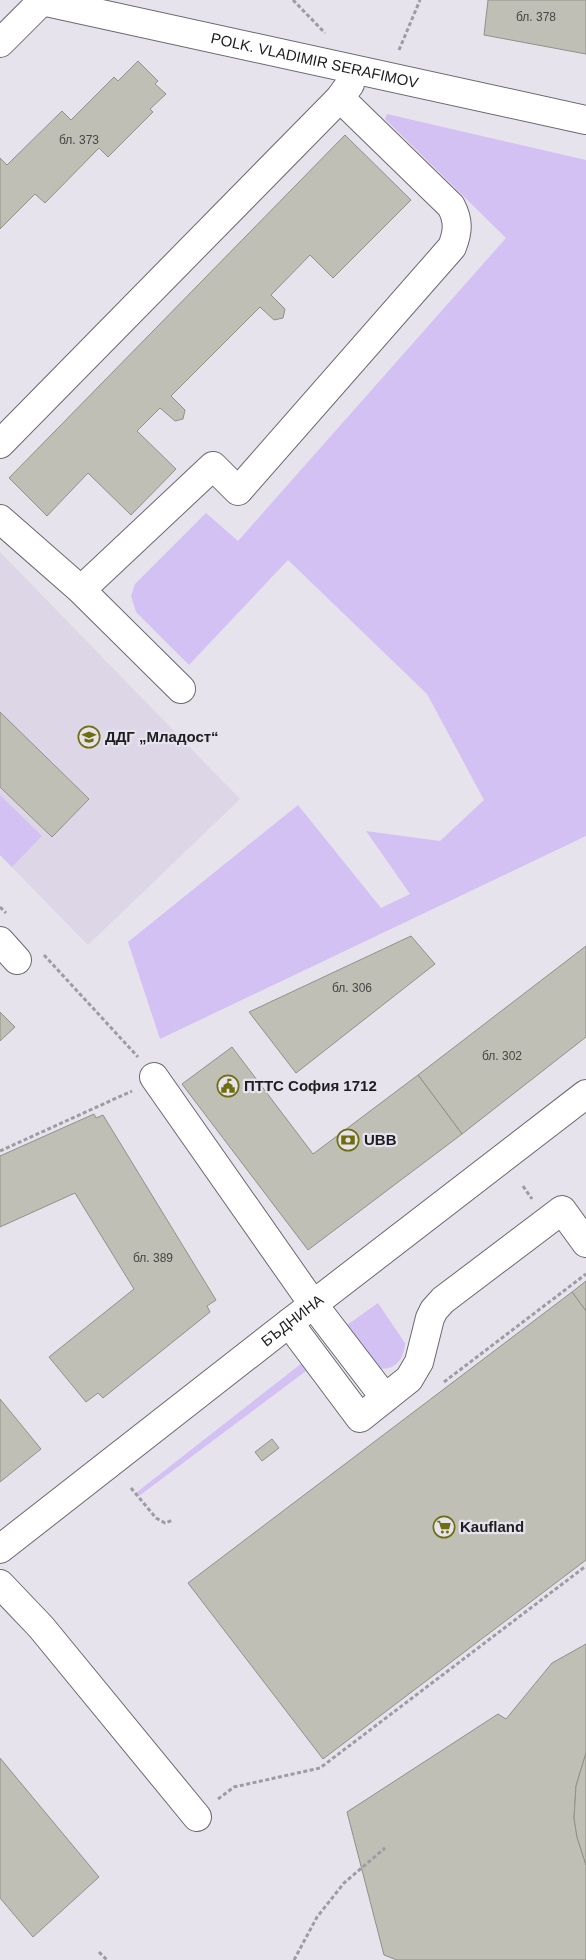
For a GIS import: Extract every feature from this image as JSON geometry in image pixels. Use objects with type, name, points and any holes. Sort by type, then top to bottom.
[{"type":"street","name":"POLK. VLADIMIR SERAFIMOV","points":[[42,1],[586,120]]},
{"type":"street","points":[[0,43],[42,1]]},
{"type":"street","points":[[0,444],[340,98],[359,70]]},
{"type":"street","points":[[81,590],[213,466],[238,491],[452,247],[457,235],[458,225],[451,206],[340,98]]},
{"type":"street","points":[[0,519],[81,590],[181,689]]},
{"type":"street","points":[[144,1084],[301,1314],[372,1408],[409,1379],[415,1371],[430,1318],[443,1300],[562,1210],[586,1243]]},
{"type":"street","name":"БЪДНИНА","points":[[0,1549],[586,1094]]},
{"type":"street","points":[[0,1584],[41,1627],[197,1817]]},
{"type":"path","points":[[388,77],[420,0]]},
{"type":"path","points":[[0,907],[7,914]]},
{"type":"path","points":[[0,1150],[144,1084],[134,1051],[19,950]]},
{"type":"path","points":[[444,1382],[586,1274]]},
{"type":"path","points":[[570,1286],[574,1290]]},
{"type":"path","points":[[131,1488],[156,1518],[166,1523],[173,1520]]},
{"type":"path","points":[[197,1817],[234,1787],[320,1768],[586,1566]]},
{"type":"path","points":[[294,1960],[317,1917],[344,1882],[385,1848]]},
{"type":"path","points":[[99,1952],[107,1960]]},
{"type":"shaded area","points":[[387,114],[586,160],[586,836],[160,1039],[128,942],[298,805],[381,908],[410,894],[366,831],[440,841],[484,800],[427,694],[288,560],[189,665],[136,612],[131,596],[135,584],[206,513],[238,541],[506,238],[385,119]]},
{"type":"shaded area","name":"ДДГ „Младост“","points":[[0,552],[240,799],[88,945],[0,855]]},
{"type":"shaded area","points":[[0,795],[42,836],[12,867],[0,855]]},
{"type":"shaded area","points":[[378,1303],[405,1343],[399,1361],[386,1368],[373,1367],[343,1328]]},
{"type":"shaded area","points":[[302,1363],[341,1414],[306,1371],[139,1496],[137,1492]]},
{"type":"building","points":[[488,0],[586,0],[586,54],[484,35]]},
{"type":"building","points":[[138,61],[158,81],[155,84],[166,94],[150,109],[153,112],[108,157],[99,148],[45,203],[35,194],[0,229],[0,158],[7,165],[62,111],[71,120],[114,77],[118,81]]},
{"type":"building","points":[[345,135],[411,200],[333,278],[310,255],[271,295],[285,309],[283,318],[274,320],[260,307],[171,396],[185,410],[183,419],[175,421],[160,408],[137,431],[176,469],[131,515],[88,473],[47,516],[9,478]]},
{"type":"building","points":[[0,712],[89,799],[52,837],[0,787]]},
{"type":"building","points":[[411,936],[435,964],[296,1073],[249,1012]]},
{"type":"building","points":[[586,946],[586,1037],[462,1134],[418,1075]]},
{"type":"building","points":[[0,1012],[15,1027],[0,1041]]},
{"type":"building","points":[[232,1047],[313,1154],[418,1075],[462,1134],[308,1250],[182,1084]]},
{"type":"building","points":[[94,1114],[96,1118],[103,1115],[216,1300],[207,1306],[210,1312],[103,1398],[98,1393],[86,1402],[49,1357],[134,1289],[75,1193],[0,1227],[0,1156]]},
{"type":"building","points":[[586,1281],[586,1311],[572,1292]]},
{"type":"building","points":[[572,1292],[586,1311],[586,1560],[323,1759],[188,1583]]},
{"type":"building","points":[[0,1399],[41,1449],[0,1482]]},
{"type":"building","points":[[272,1439],[279,1448],[262,1461],[255,1452]]},
{"type":"building","points":[[586,1644],[586,1753],[576,1786],[574,1818],[577,1837],[586,1865],[586,1960],[397,1960],[384,1955],[347,1812],[498,1714],[506,1719],[552,1663]]},
{"type":"building","points":[[586,1753],[586,1865],[577,1837],[574,1818],[576,1786]]},
{"type":"building","points":[[0,1758],[99,1877],[33,1937],[0,1898]]},
{"type":"place","name":"ДДГ „Младост“","points":[[89,737]]},
{"type":"place","name":"ПТТС София 1712","points":[[228,1086]]},
{"type":"place","name":"UBB","points":[[348,1140]]},
{"type":"place","name":"Kaufland","points":[[444,1527]]}]
